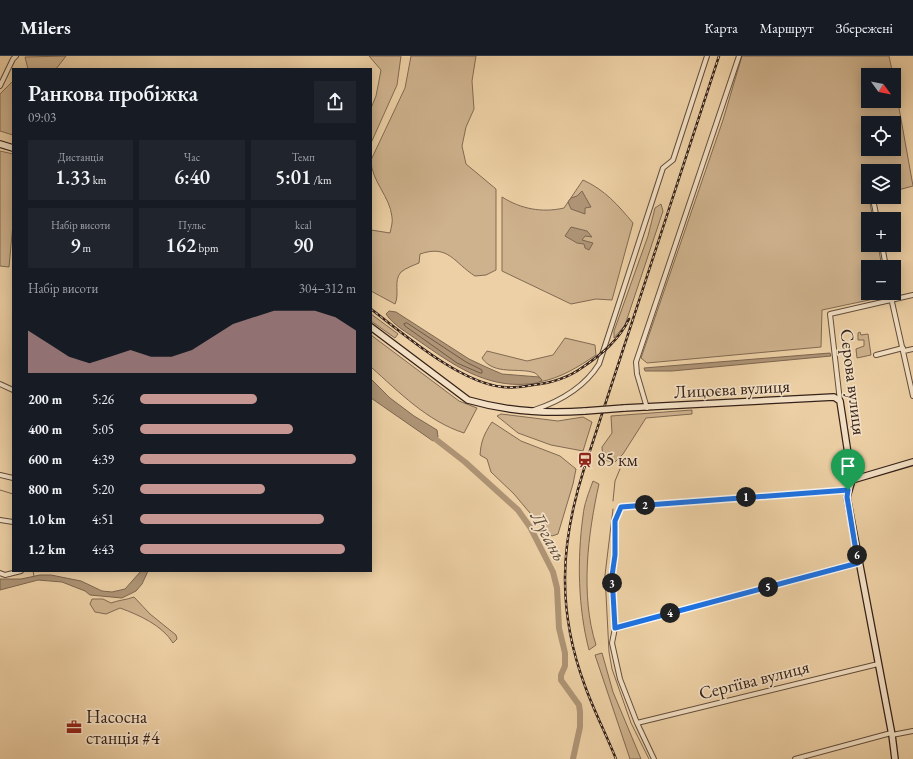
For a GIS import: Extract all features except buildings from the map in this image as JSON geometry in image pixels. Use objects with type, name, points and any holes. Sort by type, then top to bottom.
[{"type":"street","points":[[530,412],[556,403],[574,392],[591,377],[599,364],[663,168],[673,160],[707,56]]},
{"type":"street","points":[[647,408],[637,374],[636,362],[739,56]]},
{"type":"street","points":[[0,86],[13,57]]},
{"type":"street","points":[[0,144],[12,148]]},
{"type":"street","points":[[874,204],[876,212]]},
{"type":"street","points":[[901,298],[913,295]]},
{"type":"street","points":[[892,300],[913,396]]},
{"type":"street","name":"Сєрова вулиця","points":[[852,480],[840,401],[830,314],[892,300]]},
{"type":"street","name":"Лицоєва вулиця","points":[[372,329],[468,400],[484,405],[530,412],[550,413],[834,397],[840,401]]},
{"type":"street","points":[[876,354],[903,349],[913,349]]},
{"type":"street","points":[[0,384],[12,390]]},
{"type":"street","points":[[895,759],[892,734],[858,563],[847,497],[852,480],[913,462]]},
{"type":"street","points":[[0,475],[12,478]]},
{"type":"street","points":[[654,759],[637,723],[620,679],[612,643],[615,628],[612,576],[615,555],[615,521],[621,507],[848,490]]},
{"type":"street","points":[[0,520],[12,522]]},
{"type":"street","points":[[615,628],[858,563]]},
{"type":"street","points":[[0,573],[5,575],[17,572]]},
{"type":"street","name":"Сергіїва вулиця","points":[[637,723],[878,664]]},
{"type":"street","points":[[795,759],[892,734],[913,731]]},
{"type":"shaded area","points":[[66,56],[57,68],[28,68],[25,57]]},
{"type":"shaded area","points":[[369,56],[401,56],[397,85],[372,141],[372,106],[376,96],[381,70]]},
{"type":"shaded area","points":[[411,56],[476,56],[472,81],[474,109],[466,127],[462,146],[466,164],[496,189],[496,270],[486,275],[475,276],[445,253],[438,251],[420,254],[419,263],[401,272],[397,279],[397,296],[395,304],[372,292],[372,230],[390,233],[392,217],[388,202],[374,175],[372,158],[405,88]]},
{"type":"shaded area","points":[[742,56],[889,56],[892,68],[861,68],[861,108],[899,108],[900,116],[861,116],[861,156],[901,156],[901,119],[913,186],[901,189],[901,164],[861,164],[861,204],[870,204],[872,212],[861,212],[861,252],[879,252],[881,260],[861,260],[861,300],[869,300],[822,310],[821,347],[647,363],[641,358],[723,120]]},
{"type":"shaded area","points":[[12,82],[12,135],[0,131],[0,94]]},
{"type":"shaded area","points":[[0,151],[12,154],[12,235],[9,267],[0,266]]},
{"type":"shaded area","points":[[583,180],[605,193],[633,223],[612,300],[596,299],[571,304],[502,271],[502,197],[532,209],[548,210],[564,208]]},
{"type":"shaded area","points":[[661,204],[663,211],[625,325],[614,338],[614,331],[648,236],[655,208]]},
{"type":"shaded area","points":[[372,315],[398,334],[395,338],[372,322]]},
{"type":"shaded area","points":[[860,332],[861,335],[868,334],[871,355],[857,358],[856,349],[864,346],[864,340],[858,340],[858,333]]},
{"type":"shaded area","points":[[372,336],[459,401],[477,408],[464,433],[438,421],[403,396],[372,368]]},
{"type":"shaded area","points":[[565,338],[595,345],[596,355],[569,372],[555,378],[539,382],[542,380],[535,373],[529,371],[500,369],[487,364],[482,358],[487,351],[527,361],[553,355]]},
{"type":"shaded area","points":[[692,410],[692,414],[646,418],[623,454],[615,462],[603,460],[602,447],[612,433],[611,416]]},
{"type":"shaded area","points":[[501,414],[558,421],[583,417],[592,422],[583,451],[551,445],[518,433],[497,416]]},
{"type":"shaded area","points":[[492,422],[521,441],[560,456],[576,469],[558,534],[552,536],[546,532],[514,494],[491,472],[487,459],[480,455],[483,438]]},
{"type":"shaded area","points":[[593,481],[599,484],[589,543],[587,585],[591,626],[596,645],[589,650],[585,634],[579,566],[584,512]]},
{"type":"shaded area","points":[[134,597],[150,614],[176,635],[177,639],[173,643],[163,631],[150,621],[120,608],[106,614],[95,612],[90,604],[92,599],[103,599],[111,603]]},
{"type":"shaded area","points":[[602,653],[613,692],[641,759],[630,759],[595,655]]},
{"type":"water","points":[[582,191],[591,207],[585,208],[585,214],[571,209],[568,202],[571,198],[577,196]]},
{"type":"water","points":[[571,227],[587,231],[592,237],[585,236],[582,240],[593,243],[589,250],[585,248],[584,244],[577,243],[565,236]]},
{"type":"water","points":[[389,311],[396,312],[469,359],[486,367],[502,374],[539,377],[542,380],[528,384],[512,384],[497,382],[470,373],[444,358],[401,329],[386,314]]},
{"type":"water","points":[[830,353],[831,356],[672,371],[645,371],[644,368]]},
{"type":"water","points":[[372,380],[390,398],[414,416],[437,430],[438,437],[433,441],[372,399]]},
{"type":"water","points":[[140,572],[148,572],[142,584],[136,591],[122,598],[90,595],[85,591],[62,582],[38,580],[0,590],[0,579],[21,579],[40,575],[51,575],[81,581],[102,591],[112,592],[125,589]]},
{"type":"waterway","name":"Лугань","points":[[429,434],[465,462],[518,510],[530,527],[553,572],[557,588],[559,628],[565,653],[565,666],[561,675],[561,680],[579,705],[580,712],[580,727],[573,759]]},
{"type":"waterway","points":[[613,501],[615,481],[620,469]]},
{"type":"waterway","points":[[0,490],[12,494]]},
{"type":"waterway","points":[[613,509],[605,575],[609,652],[612,669],[631,723],[649,759]]},
{"type":"waterway","points":[[33,572],[34,576]]},
{"type":"railway","points":[[616,759],[592,704],[576,658],[566,604],[566,551],[570,524],[584,469],[719,56]]},
{"type":"railway","points":[[372,310],[416,344],[451,367],[486,384],[503,387],[522,387],[547,383],[572,374],[603,352],[620,334],[629,319]]},
{"type":"place","name":"85 км","points":[[585,460]]},
{"type":"place","name":"Насосна станція #4","points":[[74,727]]},
{"type":"route","points":[[848,490],[847,497],[858,563],[615,628],[612,576],[615,555],[615,521],[621,507],[848,490]]}]
